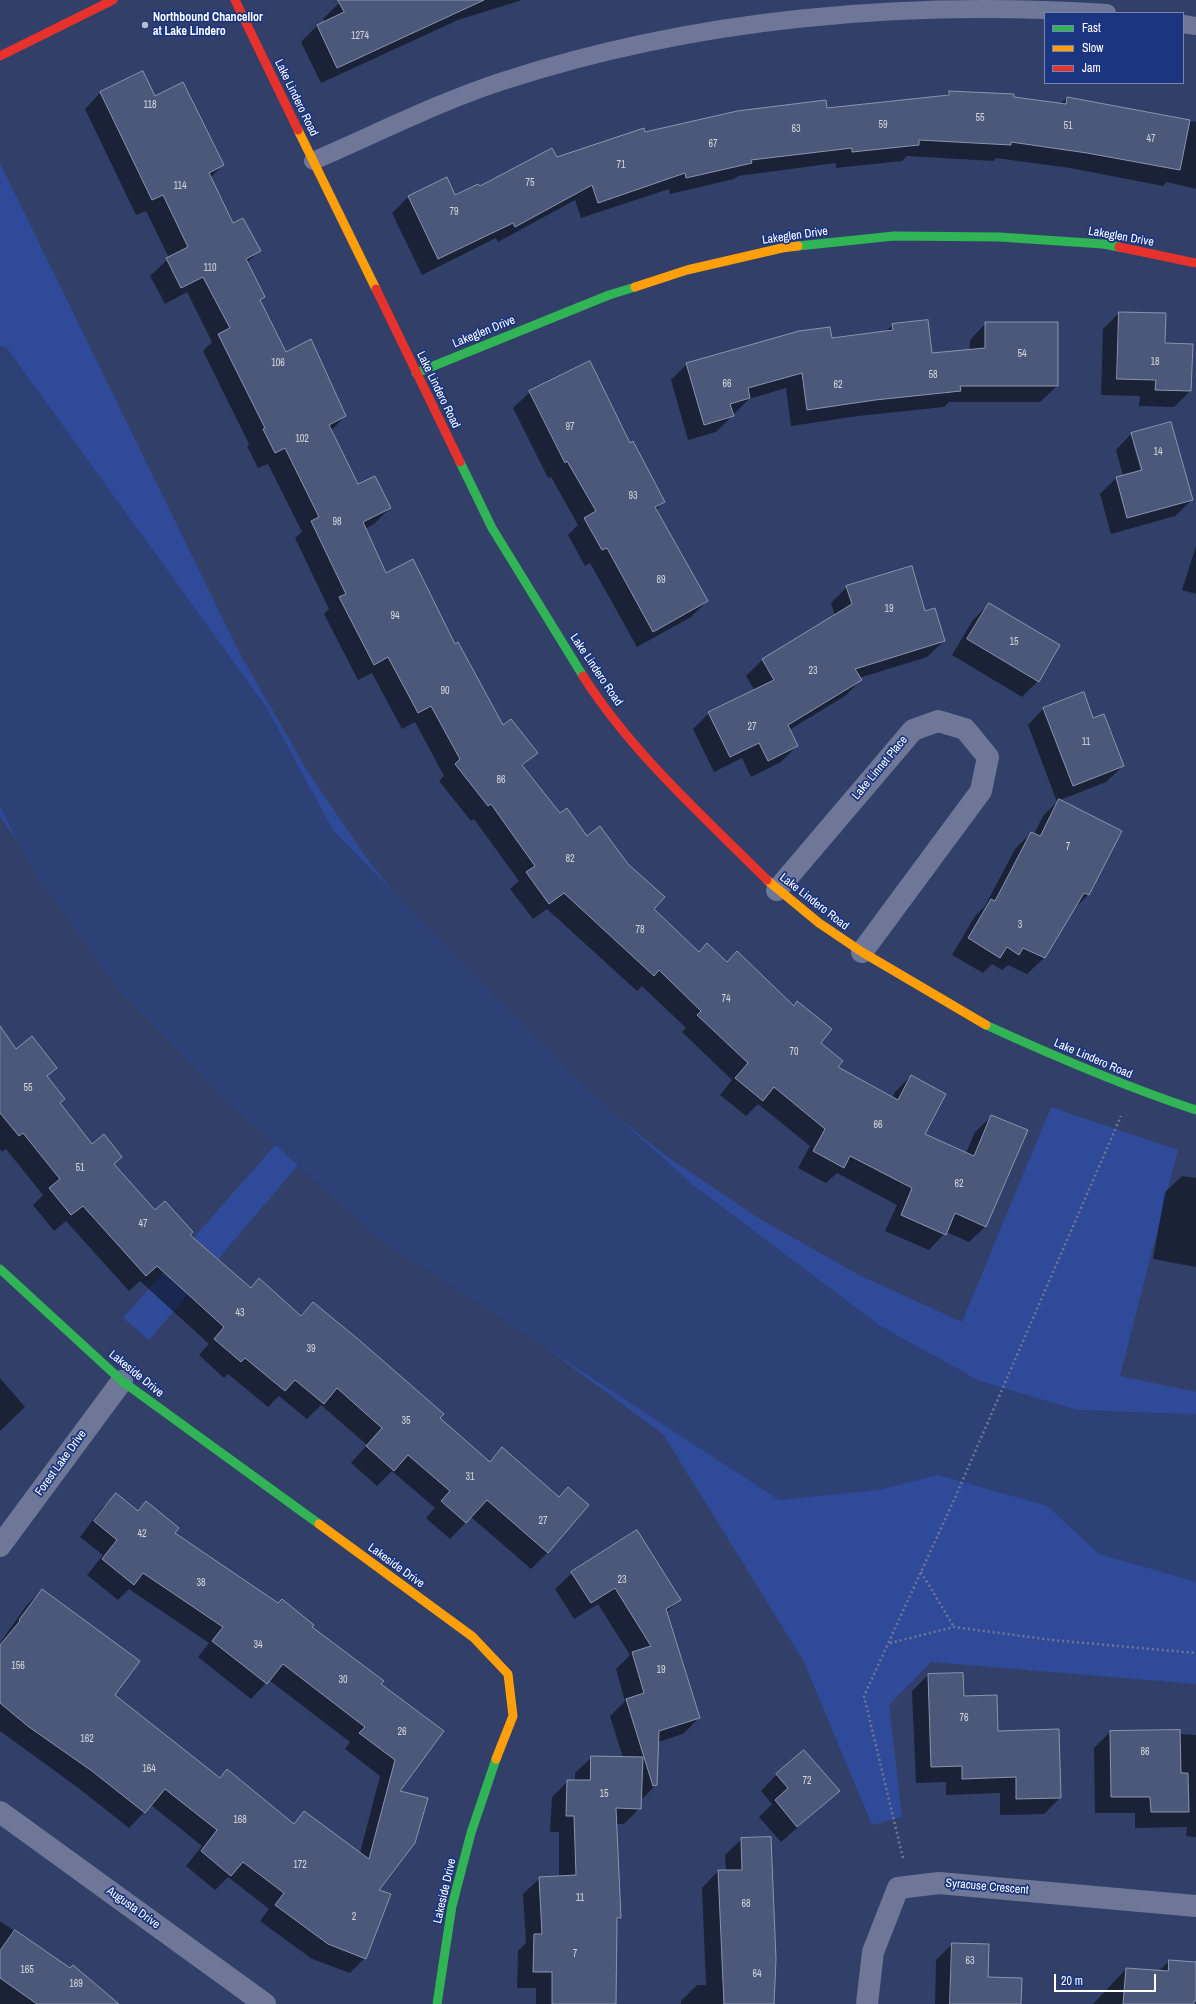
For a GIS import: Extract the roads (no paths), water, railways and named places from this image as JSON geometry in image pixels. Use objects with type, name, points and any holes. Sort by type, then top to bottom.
[{"type":"street","points":[[0,56],[113,0]]},
{"type":"street","name":"Lake Lindero Road","points":[[235,0],[492,528],[593,691],[650,763],[777,890],[819,923],[862,952],[978,1021],[1062,1060],[1133,1089],[1196,1110]]},
{"type":"street","name":"Lakeglen Drive","points":[[416,373],[609,295],[687,270],[782,248],[894,236],[1000,237],[1103,244],[1196,263]]},
{"type":"street","name":"Lake Linnet Place","points":[[777,890],[913,730],[938,721],[965,729],[988,757],[981,791],[862,952]]},
{"type":"street","name":"Lakeside Drive","points":[[0,1269],[122,1380],[473,1637],[508,1674],[513,1716],[494,1764],[471,1833],[452,1906],[437,2004]]},
{"type":"street","name":"Forest Lake Drive","points":[[0,1546],[122,1380]]},
{"type":"street","name":"Augusta Drive","points":[[0,1812],[265,2004]]},
{"type":"street","name":"Syracuse Crescent","points":[[867,2004],[873,1952],[898,1888],[939,1883],[1196,1906]]},
{"type":"lane","points":[[313,161],[449,101],[502,81],[615,47],[723,24],[863,6],[1006,4],[1096,12]]},
{"type":"lane","points":[[1184,24],[1196,26]]},
{"type":"place","name":"Northbound Chancellor at Lake Lindero","points":[[145,25]]}]
